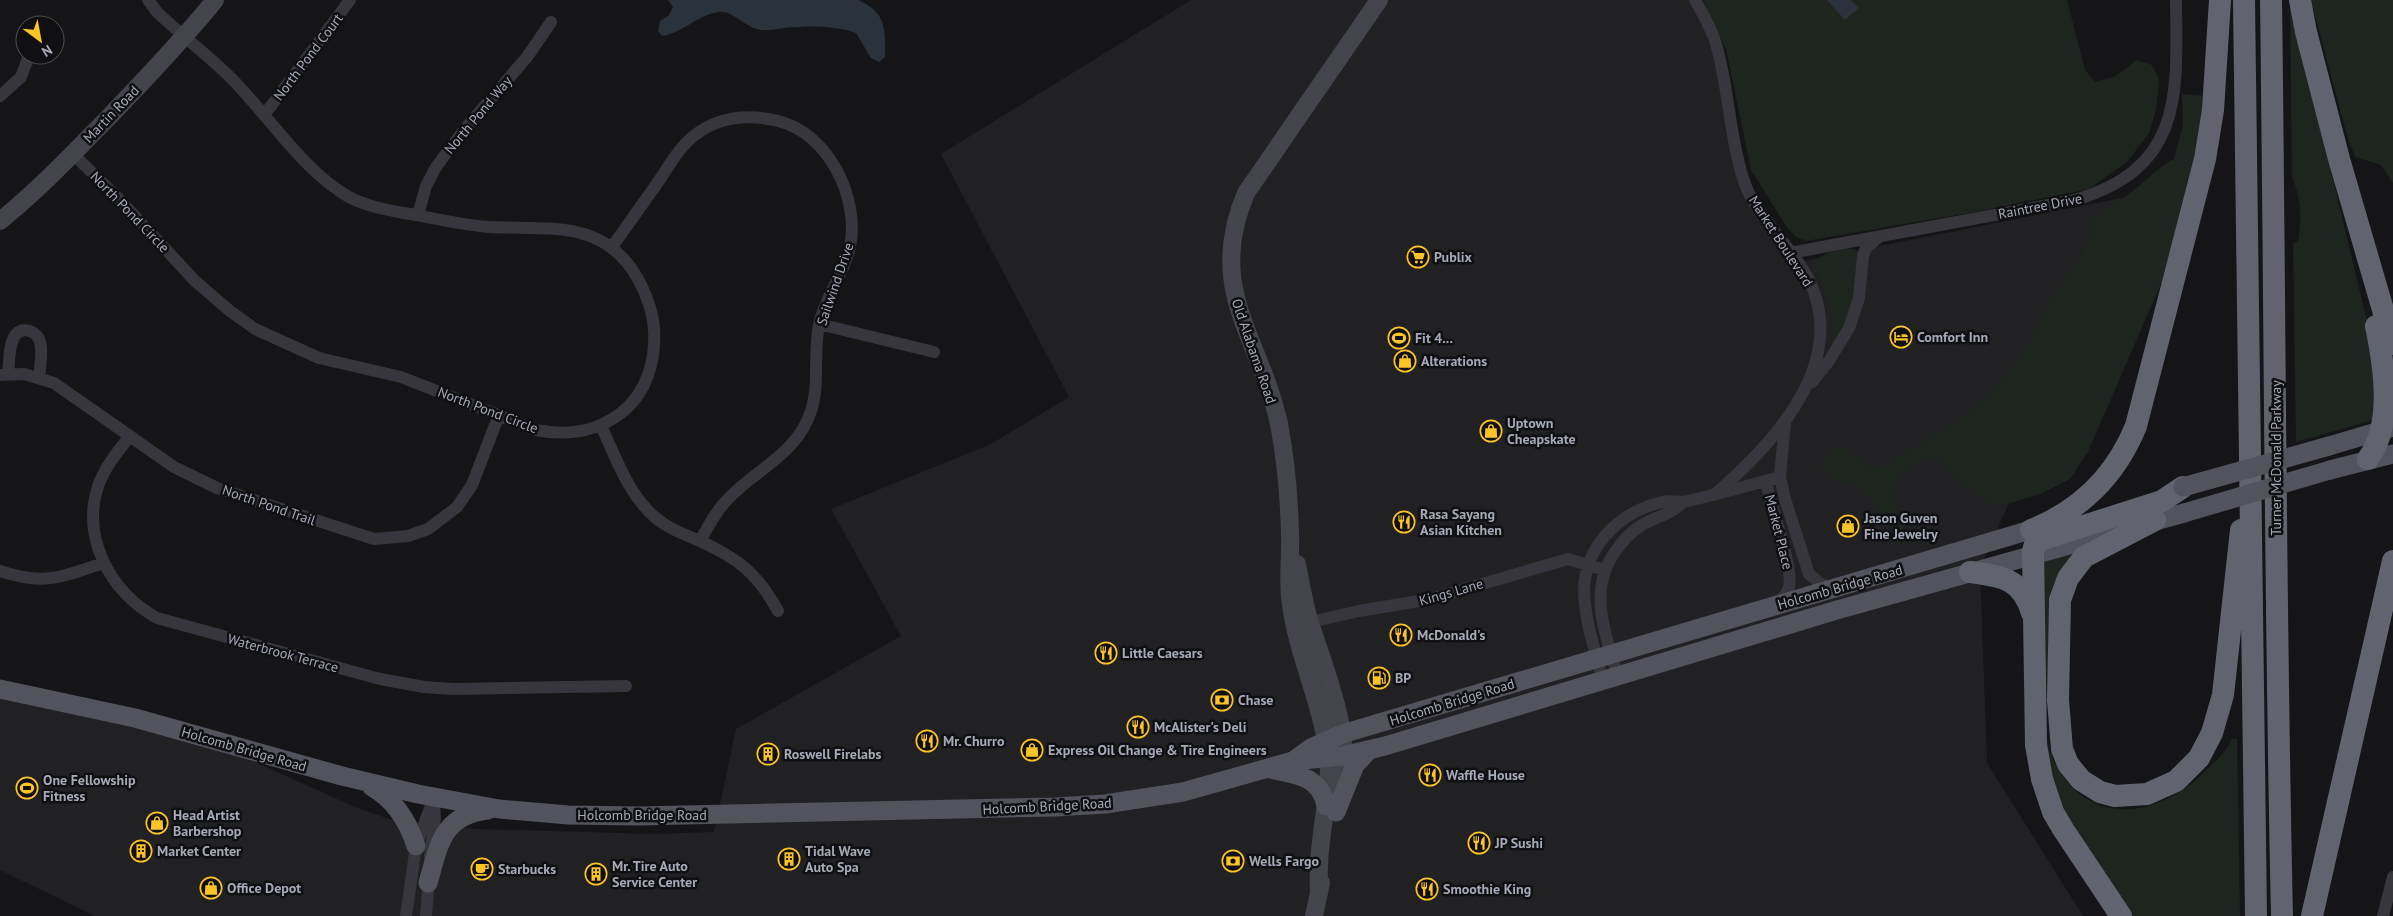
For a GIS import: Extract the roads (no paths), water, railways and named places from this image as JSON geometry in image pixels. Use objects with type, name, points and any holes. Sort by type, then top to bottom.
[{"type":"highway","points":[[2031,530],[2068,511],[2092,492],[2121,457],[2136,426],[2205,159],[2213,110],[2220,0]]},
{"type":"highway","name":"Turner McDonald Parkway","points":[[2244,0],[2256,916]]},
{"type":"highway","name":"Turner McDonald Parkway","points":[[2271,0],[2277,436],[2276,661],[2282,916]]},
{"type":"highway","points":[[2300,0],[2306,32],[2339,159],[2393,344]]},
{"type":"highway","points":[[2339,159],[2393,414],[2388,437],[2368,460]]},
{"type":"highway","points":[[2155,520],[2084,557],[2071,573],[2060,600],[2058,700],[2062,749],[2068,764],[2081,780],[2100,792],[2115,796],[2147,794],[2176,781],[2199,758],[2212,733],[2223,695],[2237,552],[2251,485]]},
{"type":"highway","points":[[2121,916],[2053,812],[2042,779],[2036,745],[2032,555],[2034,546],[2041,540],[2162,501],[2183,486]]},
{"type":"highway","points":[[2312,916],[2393,561]]},
{"type":"highway","points":[[1970,572],[2000,576],[2017,586],[2028,601],[2034,622]]},
{"type":"main road","name":"Holcomb Bridge Road","points":[[0,689],[134,718],[359,781],[499,809],[568,815],[638,816],[1056,807],[1105,804],[1163,796],[1269,769],[1604,656],[1772,606],[2183,486],[2329,446],[2388,437]]},
{"type":"main road","name":"Holcomb Bridge Road","points":[[1335,747],[1370,750],[1837,610],[2368,460]]},
{"type":"main road","points":[[1331,809],[1355,765],[1370,750]]},
{"type":"main road","points":[[1269,769],[1301,776],[1313,781],[1323,792],[1331,809]]},
{"type":"main road","points":[[359,781],[381,792],[397,808],[408,825],[416,846]]},
{"type":"main road","points":[[428,883],[442,836],[471,812],[499,809]]},
{"type":"street","name":"North Pond Circle","points":[[73,154],[119,199],[196,281],[230,311],[256,329],[319,358],[401,377],[536,430],[554,433],[578,432],[601,426],[622,412],[640,393],[650,372],[655,347],[654,324],[643,289],[629,264],[612,247],[596,238],[570,229],[487,226],[418,216],[372,206],[335,189],[315,172],[229,76],[157,12],[148,0]]},
{"type":"street","name":"Martin Road","points":[[0,221],[43,184],[73,154],[185,38],[214,0]]},
{"type":"street","name":"North Pond Court","points":[[265,114],[350,0]]},
{"type":"street","name":"Old Alabama Road","points":[[1314,916],[1319,893],[1322,835],[1331,809],[1329,778],[1335,747],[1322,659],[1302,624],[1289,586],[1290,534],[1284,458],[1278,422],[1242,323],[1232,287],[1230,250],[1233,230],[1246,193],[1379,0]]},
{"type":"street","name":"Market Boulevard","points":[[1695,0],[1716,42],[1743,179],[1760,215],[1808,279],[1818,308],[1820,324],[1818,351],[1802,394],[1785,422],[1745,468],[1714,495]]},
{"type":"street","name":"Raintree Drive","points":[[1790,253],[2075,200],[2109,187],[2132,172],[2158,143],[2173,108],[2177,74],[2176,0]]},
{"type":"street","name":"North Pond Way","points":[[418,216],[426,186],[436,167],[464,130],[527,57],[551,22]]},
{"type":"street","points":[[0,96],[20,77],[25,65]]},
{"type":"street","name":"Sailwind Drive","points":[[612,247],[678,153],[696,134],[716,123],[738,117],[760,116],[782,122],[805,134],[824,152],[844,186],[851,210],[853,230],[850,250],[828,296],[819,324],[816,347],[815,397],[805,426],[786,450],[726,501],[700,542]]},
{"type":"street","points":[[1802,394],[1829,361],[1850,328],[1859,298],[1863,256],[1866,248],[1881,236]]},
{"type":"street","points":[[819,324],[934,352]]},
{"type":"street","points":[[4,374],[13,338],[19,332],[29,331],[37,335],[41,344],[39,377]]},
{"type":"street","name":"North Pond Trail","points":[[4,374],[39,377],[67,390],[174,467],[217,488],[359,536],[390,539],[408,536],[428,529],[457,507],[472,485],[499,416]]},
{"type":"street","name":"Market Boulevard","points":[[1610,679],[1604,656],[1585,608],[1585,578],[1588,563],[1605,536],[1629,515],[1664,501],[1682,503],[1780,477],[1785,422]]},
{"type":"street","points":[[601,426],[629,484],[643,505],[667,526],[736,560],[764,586],[778,611]]},
{"type":"street","name":"Waterbrook Terrace","points":[[130,436],[106,468],[96,496],[94,527],[104,562],[113,580],[126,597],[156,618],[380,679],[453,689],[626,686]]},
{"type":"street","name":"Market Place","points":[[1780,477],[1805,567],[1814,580],[1834,588]]},
{"type":"street","name":"Market Place","points":[[1766,481],[1769,501],[1790,579],[1784,596],[1772,606]]},
{"type":"street","name":"Market Boulevard","points":[[1604,656],[1600,595],[1605,570],[1619,547],[1633,531],[1672,512],[1682,503]]},
{"type":"street","name":"Kings Lane","points":[[1302,624],[1359,610],[1414,603],[1568,559],[1588,563],[1605,570]]},
{"type":"street","points":[[0,571],[35,580],[47,580],[60,578],[104,562]]},
{"type":"street","points":[[406,916],[416,846],[434,797]]},
{"type":"street","points":[[426,916],[435,818],[434,797]]},
{"type":"street","points":[[2383,916],[2393,877]]},
{"type":"place","name":"Publix","points":[[1418,257]]},
{"type":"place","name":"Comfort Inn","points":[[1901,337]]},
{"type":"place","name":"Fit 4...","points":[[1399,338]]},
{"type":"place","name":"Alterations","points":[[1405,361]]},
{"type":"place","name":"Uptown Cheapskate","points":[[1491,431]]},
{"type":"place","name":"Rasa Sayang Asian Kitchen","points":[[1404,522]]},
{"type":"place","name":"Jason Guven Fine Jewelry","points":[[1848,526]]},
{"type":"place","name":"McDonald's","points":[[1401,635]]},
{"type":"place","name":"Little Caesars","points":[[1106,653]]},
{"type":"place","name":"BP","points":[[1379,678]]},
{"type":"place","name":"Chase","points":[[1222,700]]},
{"type":"place","name":"McAlister's Deli","points":[[1138,727]]},
{"type":"place","name":"Mr. Churro","points":[[927,741]]},
{"type":"place","name":"Express Oil Change & Tire Engineers","points":[[1032,750]]},
{"type":"place","name":"Roswell Firelabs","points":[[768,754]]},
{"type":"place","name":"Waffle House","points":[[1430,775]]},
{"type":"place","name":"One Fellowship Fitness","points":[[27,788]]},
{"type":"place","name":"Head Artist Barbershop","points":[[157,823]]},
{"type":"place","name":"JP Sushi","points":[[1479,843]]},
{"type":"place","name":"Market Center","points":[[141,851]]},
{"type":"place","name":"Tidal Wave Auto Spa","points":[[789,859]]},
{"type":"place","name":"Wells Fargo","points":[[1233,861]]},
{"type":"place","name":"Starbucks","points":[[482,869]]},
{"type":"place","name":"Mr. Tire Auto Service Center","points":[[596,874]]},
{"type":"place","name":"Office Depot","points":[[211,888]]},
{"type":"place","name":"Smoothie King","points":[[1427,889]]}]
